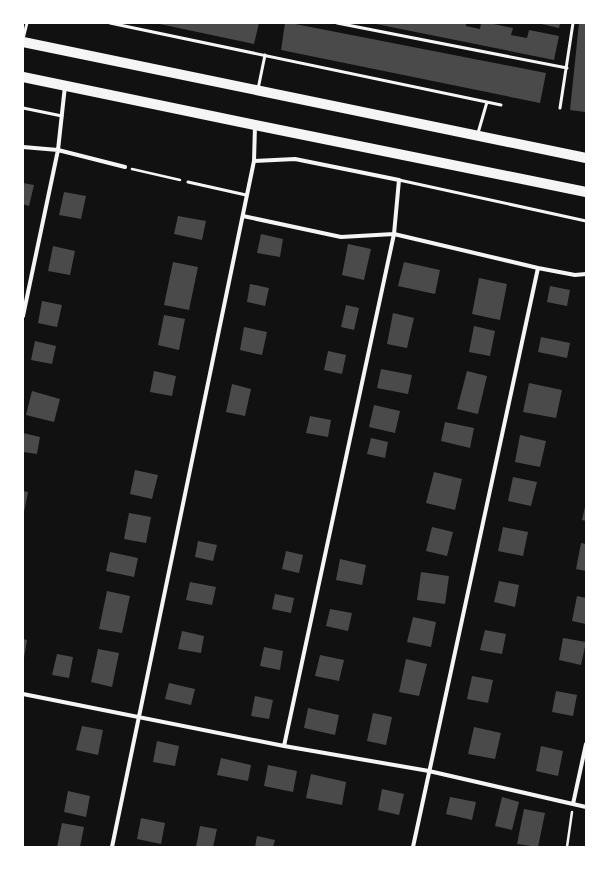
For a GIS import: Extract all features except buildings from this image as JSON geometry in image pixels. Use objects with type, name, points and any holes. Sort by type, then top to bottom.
[{"type":"main road","points":[[23,41],[586,158]]},
{"type":"main road","points":[[23,77],[586,192]]},
{"type":"street","points":[[23,316],[58,150],[65,85]]},
{"type":"street","points":[[112,847],[254,161],[255,125]]},
{"type":"street","points":[[23,147],[58,150],[125,167]]},
{"type":"street","points":[[254,161],[295,159],[399,180],[394,234],[284,746]]},
{"type":"street","points":[[243,216],[341,237],[394,234],[538,268],[575,275],[586,274]]},
{"type":"street","points":[[413,847],[538,268]]},
{"type":"street","points":[[23,694],[284,746],[429,771],[586,807]]},
{"type":"street","points":[[573,804],[586,744]]},
{"type":"lane","points":[[23,41],[27,23]]},
{"type":"lane","points":[[110,23],[501,105]]},
{"type":"lane","points":[[337,23],[567,68]]},
{"type":"lane","points":[[560,108],[573,23]]},
{"type":"lane","points":[[258,91],[266,55]]},
{"type":"lane","points":[[478,136],[487,102]]},
{"type":"lane","points":[[23,108],[62,116]]},
{"type":"lane","points":[[399,180],[586,221]]},
{"type":"lane","points":[[188,182],[246,196]]},
{"type":"path","points":[[125,167],[188,182]]},
{"type":"path","points":[[567,847],[573,804]]}]
